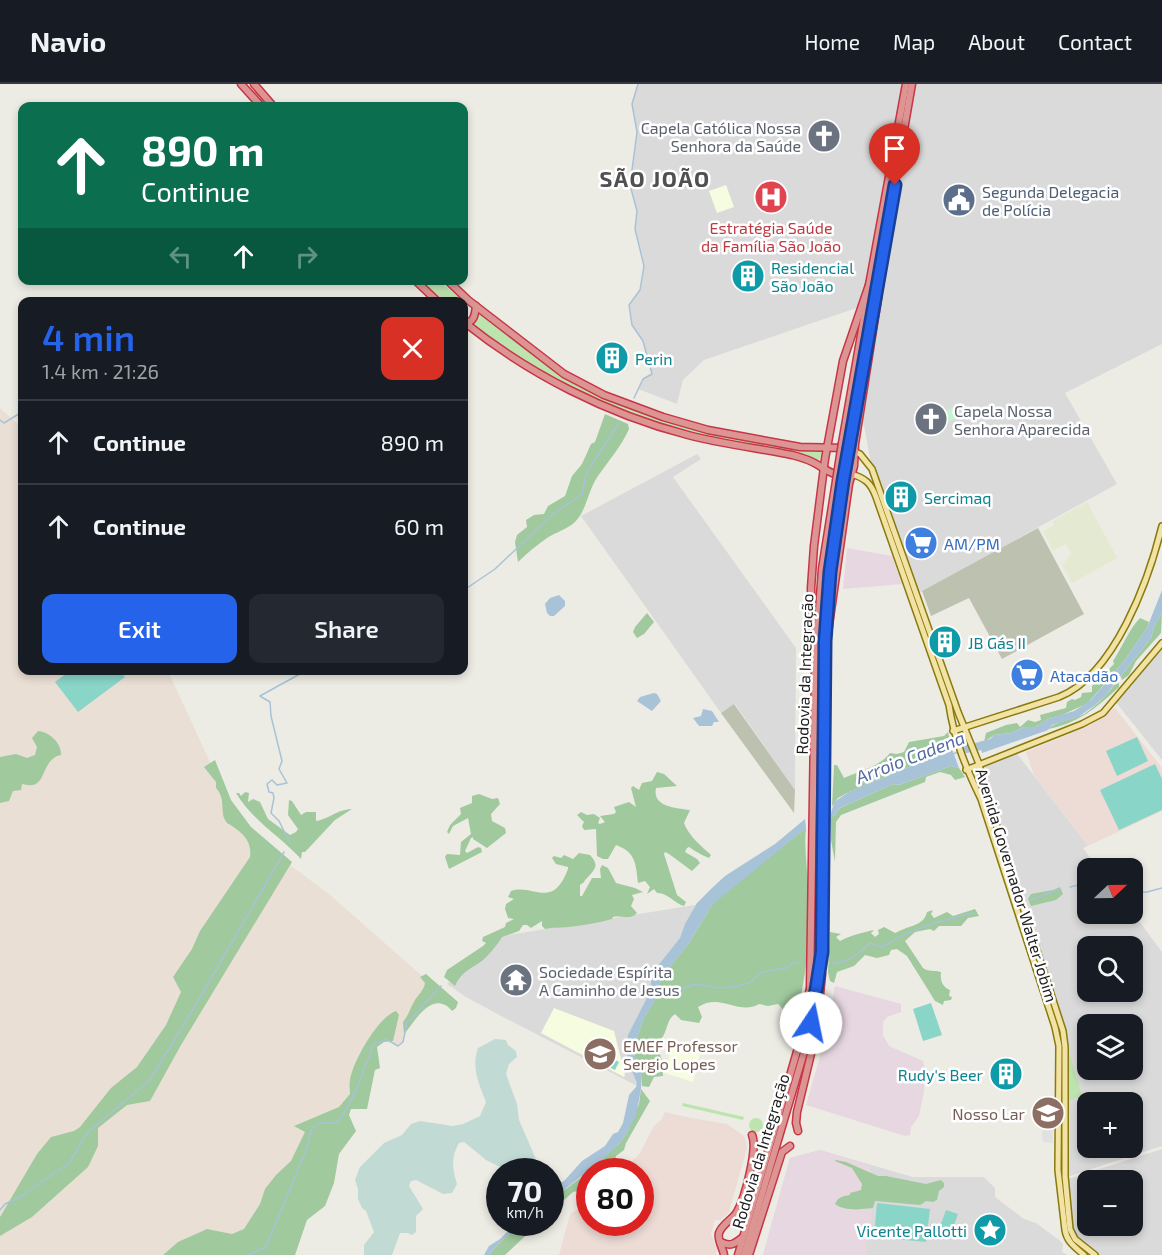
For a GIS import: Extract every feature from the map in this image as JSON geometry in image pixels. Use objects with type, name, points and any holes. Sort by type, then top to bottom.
[{"type":"highway","points":[[241,84],[257,102]]},
{"type":"highway","points":[[254,84],[270,102]]},
{"type":"highway","points":[[840,481],[842,442],[906,84]]},
{"type":"highway","points":[[840,481],[850,445],[912,84]]},
{"type":"highway","points":[[825,641],[829,630],[854,466],[878,298],[878,277]]},
{"type":"highway","points":[[816,661],[813,652],[811,588],[827,448],[843,361],[870,282]]},
{"type":"highway","points":[[420,285],[433,297]]},
{"type":"highway","points":[[453,285],[467,297]]},
{"type":"highway","points":[[468,298],[564,374],[604,395],[663,417],[708,430],[800,447],[845,448],[855,452]]},
{"type":"highway","points":[[468,322],[474,317],[477,306]]},
{"type":"highway","points":[[468,325],[483,338],[544,376],[620,412],[687,435],[805,459],[838,476],[851,474]]},
{"type":"highway","name":"Rodovia da Integração","points":[[738,1255],[808,1039],[821,965],[825,641],[840,481]]},
{"type":"highway","name":"Rodovia da Integração","points":[[780,1120],[802,1034],[810,988],[816,661],[822,569],[840,481]]},
{"type":"highway","points":[[798,1131],[797,1112],[819,1014],[823,981],[821,965]]},
{"type":"highway","points":[[724,1255],[719,1233],[734,1216],[742,1202],[754,1150],[752,1135]]},
{"type":"highway","points":[[749,1255],[782,1152],[790,1146]]},
{"type":"highway","name":"Rodovia da Integração","points":[[744,1255],[771,1148]]},
{"type":"highway","points":[[720,1242],[729,1246],[744,1235]]},
{"type":"main road","name":"Avenida Governador Walter Jobim","points":[[855,452],[860,454],[872,469],[958,712],[979,763],[1035,954]]},
{"type":"main road","name":"Avenida Governador Walter Jobim","points":[[851,474],[866,480],[876,496],[949,705],[954,734],[965,767],[981,799],[1063,1031],[1065,1176],[1069,1236]]},
{"type":"main road","points":[[954,734],[965,726],[1059,698],[1073,691],[1086,680],[1118,638],[1131,615],[1151,567],[1162,526]]},
{"type":"main road","points":[[965,767],[1082,724],[1103,713],[1162,643]]},
{"type":"main road","points":[[1069,1236],[1071,1245],[1084,1255]]},
{"type":"main road","points":[[1069,1236],[1095,1255]]},
{"type":"shaded area","points":[[638,84],[1162,84],[1162,344],[1065,393],[1117,484],[917,594],[872,469],[861,409],[878,298],[876,277],[871,303],[704,360],[683,380],[677,404],[638,389],[643,379],[652,374],[643,341],[632,325],[629,305],[640,290],[644,266],[635,229],[637,211],[630,185],[637,132],[632,104]]},
{"type":"shaded area","points":[[726,185],[734,207],[717,213],[709,191]]},
{"type":"shaded area","points":[[0,408],[18,424],[18,675],[170,675],[235,816],[259,842],[329,894],[437,989],[407,1022],[403,1042],[398,1046],[386,1039],[373,1045],[357,1091],[248,1255],[0,1255]]},
{"type":"shaded area","points":[[951,408],[956,418],[929,432],[921,417],[932,411],[936,417]]},
{"type":"shaded area","points":[[697,454],[701,459],[673,477],[796,648],[795,790],[735,704],[721,713],[581,516]]},
{"type":"shaded area","points":[[1087,502],[1117,558],[1072,583],[1062,565],[1071,554],[1066,544],[1053,551],[1043,531],[1054,525],[1053,521]]},
{"type":"shaded area","points":[[1038,528],[1084,614],[1002,659],[969,598],[931,616],[922,591]]},
{"type":"shaded area","points":[[847,548],[892,556],[902,584],[843,589]]},
{"type":"shaded area","name":"Arroio Cadena","points":[[1162,590],[1162,613],[1151,638],[1105,696],[1094,706],[1078,717],[1052,725],[1048,730],[982,753],[979,742],[990,739],[994,735],[1011,733],[1024,727],[1035,727],[1050,718],[1074,711],[1091,700],[1124,661],[1147,628]]},
{"type":"shaded area","points":[[559,595],[565,601],[565,606],[554,616],[550,616],[545,604],[550,598]]},
{"type":"shaded area","points":[[1162,643],[1162,760],[1115,701]]},
{"type":"shaded area","points":[[64,675],[123,675],[125,677],[78,712],[55,682]]},
{"type":"shaded area","points":[[654,693],[661,701],[652,711],[637,701],[640,697]]},
{"type":"shaded area","points":[[734,704],[795,790],[794,813],[721,713]]},
{"type":"shaded area","points":[[1115,708],[1162,768],[1162,811],[1088,846],[1034,775],[1026,752],[1091,725]]},
{"type":"shaded area","points":[[703,709],[712,711],[719,722],[714,722],[712,726],[699,726],[693,718],[701,716]]},
{"type":"shaded area","points":[[1137,737],[1148,761],[1117,776],[1106,751]]},
{"type":"shaded area","name":"Arroio Cadena","points":[[952,749],[959,768],[951,766],[899,785],[893,784],[840,808],[835,815],[830,817],[834,802],[849,792]]},
{"type":"shaded area","points":[[1015,751],[1088,846],[1083,848],[1090,858],[1077,858],[1077,924],[1141,924],[1162,952],[1162,1146],[1143,1152],[1143,1092],[1077,1092],[1077,1158],[1125,1158],[1088,1170],[1077,1170],[1077,1174],[1065,1176],[1063,1031],[979,765]]},
{"type":"shaded area","points":[[1155,764],[1162,779],[1162,810],[1119,830],[1100,790]]},
{"type":"shaded area","points":[[805,819],[806,828],[712,905],[689,943],[666,972],[659,985],[656,998],[643,1020],[634,1048],[634,1054],[642,1073],[636,1116],[621,1142],[604,1158],[587,1158],[605,1146],[613,1134],[618,1132],[623,1123],[629,1095],[636,1087],[637,1083],[627,1059],[628,1035],[649,994],[653,972],[680,938],[697,903],[725,876],[775,844]]},
{"type":"shaded area","points":[[701,904],[639,1087],[503,1017],[447,984],[502,936]]},
{"type":"shaded area","points":[[835,986],[901,1004],[901,1012],[887,1017],[883,1022],[883,1035],[889,1046],[923,1061],[924,1091],[919,1116],[911,1127],[910,1135],[905,1136],[806,1105],[825,1039]]},
{"type":"shaded area","points":[[931,1003],[942,1035],[923,1041],[913,1009]]},
{"type":"shaded area","name":"EMEF Professor Sergio Lopes","points":[[554,1008],[614,1031],[624,1077],[541,1033]]},
{"type":"shaded area","points":[[495,1039],[506,1040],[508,1045],[516,1051],[517,1057],[509,1064],[506,1074],[517,1104],[519,1120],[535,1158],[486,1158],[486,1160],[464,1142],[459,1143],[453,1163],[457,1184],[452,1193],[443,1194],[416,1180],[411,1181],[409,1186],[423,1209],[416,1216],[416,1232],[412,1235],[400,1233],[392,1255],[364,1255],[364,1245],[374,1232],[366,1211],[358,1199],[355,1180],[360,1167],[384,1143],[402,1135],[411,1124],[420,1121],[453,1126],[480,1116],[486,1102],[477,1076],[475,1062],[478,1048]]},
{"type":"shaded area","points":[[672,1046],[700,1054],[693,1082],[665,1073]]},
{"type":"shaded area","points":[[603,1053],[619,1062],[615,1070],[599,1062]]},
{"type":"shaded area","points":[[665,1112],[727,1124],[744,1136],[747,1148],[729,1212],[721,1220],[715,1220],[711,1234],[717,1249],[716,1255],[559,1255],[570,1214],[576,1210],[576,1236],[654,1236],[654,1158],[635,1158],[654,1126]]},
{"type":"shaded area","points":[[1043,1115],[1053,1116],[1053,1143],[1043,1142]]},
{"type":"shaded area","points":[[1162,1149],[1162,1255],[1089,1255],[1070,1239],[1067,1231],[1062,1181],[1077,1176],[1077,1236],[1143,1236],[1143,1170],[1096,1170],[1134,1158],[1143,1158],[1143,1155]]},
{"type":"shaded area","points":[[820,1150],[913,1177],[984,1177],[995,1188],[995,1197],[1024,1219],[1036,1223],[1059,1240],[1063,1244],[1062,1252],[1068,1255],[763,1255],[790,1158]]},
{"type":"shaded area","points":[[820,1150],[870,1166],[872,1240],[865,1241],[867,1255],[763,1255],[790,1158]]},
{"type":"shaded area","points":[[576,1168],[576,1180],[564,1190],[565,1180]]},
{"type":"shaded area","points":[[877,1203],[930,1209],[926,1242],[874,1237]]},
{"type":"shaded area","points":[[946,1210],[958,1214],[950,1236],[938,1232]]},
{"type":"shaded area","points":[[508,1236],[489,1255],[484,1255],[489,1246]]},
{"type":"green space","points":[[426,285],[444,285],[458,297],[439,297]]},
{"type":"green space","points":[[478,312],[561,375],[614,402],[692,425],[797,448],[822,451],[819,461],[796,452],[735,442],[668,426],[609,404],[551,376],[497,343],[470,324],[477,320]]},
{"type":"green space","points":[[605,414],[628,424],[629,429],[619,448],[595,482],[582,512],[572,525],[547,538],[518,562],[515,542],[517,535],[527,527],[526,520],[534,515],[544,514],[548,506],[565,496],[572,476],[582,464],[591,444],[595,442]]},
{"type":"green space","points":[[647,613],[654,622],[644,634],[637,638],[633,632],[635,627]]},
{"type":"green space","points":[[1162,613],[1161,633],[1136,661],[1129,675],[1122,680],[1121,676],[1151,638]]},
{"type":"green space","points":[[1140,618],[1149,622],[1147,628],[1124,661],[1088,703],[1050,718],[1035,727],[1024,727],[1011,733],[994,735],[984,742],[986,733],[1006,725],[1017,723],[1020,727],[1028,720],[1035,722],[1041,720],[1040,715],[1066,708],[1067,702],[1081,697],[1082,693],[1092,692],[1092,686],[1114,664],[1113,661]]},
{"type":"green space","points":[[1119,679],[1119,687],[1095,708],[1078,719],[1048,729],[1055,724],[1084,714],[1103,698]]},
{"type":"green space","points":[[38,731],[54,739],[60,747],[61,755],[50,761],[36,784],[22,784],[21,790],[13,791],[9,801],[0,803],[0,757],[16,754],[27,758],[35,755],[37,747],[32,738]]},
{"type":"green space","points":[[948,732],[952,749],[849,792],[838,798],[832,806],[834,765],[837,765],[844,778],[875,765],[890,753],[904,752],[909,742],[944,736]]},
{"type":"green space","points":[[215,760],[231,800],[251,827],[292,862],[181,1045],[150,1101],[127,1105],[98,1128],[98,1146],[88,1167],[32,1217],[0,1236],[0,1217],[37,1154],[51,1137],[74,1131],[80,1127],[111,1088],[137,1067],[166,1025],[181,992],[173,977],[192,949],[200,931],[250,857],[250,847],[246,839],[225,820],[216,782],[204,767]]},
{"type":"green space","points":[[951,766],[959,768],[965,777],[955,780],[951,775],[940,772],[926,777],[925,782],[841,815],[836,822],[835,862],[830,817],[835,815],[840,808],[893,784],[899,785]]},
{"type":"green space","points":[[657,772],[664,774],[677,786],[656,788],[658,799],[666,805],[690,810],[684,823],[688,832],[711,855],[709,858],[687,848],[685,852],[700,863],[692,871],[665,852],[677,895],[686,902],[684,906],[664,894],[657,893],[654,889],[647,894],[650,887],[645,881],[638,883],[634,860],[623,848],[616,845],[608,859],[597,856],[596,829],[584,830],[582,826],[584,822],[577,815],[581,812],[587,815],[594,814],[600,818],[598,823],[600,824],[605,822],[600,816],[614,814],[616,812],[614,807],[629,802],[636,807],[631,788],[633,786],[639,790],[642,783],[652,781]]},
{"type":"green space","points":[[245,792],[249,793],[248,802],[253,799],[260,802],[268,819],[290,835],[298,829],[288,815],[289,800],[301,815],[306,812],[316,812],[316,821],[352,809],[335,820],[305,852],[302,852],[301,859],[258,820],[236,793],[241,796]]},
{"type":"green space","points":[[479,794],[492,799],[498,798],[500,804],[491,814],[492,821],[505,828],[506,833],[487,848],[473,837],[471,838],[465,851],[467,853],[478,847],[482,852],[449,869],[445,857],[447,854],[460,855],[461,842],[471,834],[468,818],[453,826],[449,834],[447,832],[450,825],[461,814],[460,808],[472,803],[472,796]]},
{"type":"green space","points":[[806,828],[807,946],[798,1007],[785,1011],[778,1004],[744,1007],[714,1002],[706,1003],[698,1007],[702,1017],[699,1023],[681,1020],[675,1014],[657,1046],[662,1060],[663,1076],[654,1077],[649,1087],[642,1086],[642,1073],[634,1054],[634,1048],[643,1020],[656,998],[659,985],[666,972],[689,943],[718,898]]},
{"type":"green space","points":[[579,853],[590,855],[595,861],[593,871],[580,885],[580,896],[592,878],[601,878],[602,865],[608,868],[616,883],[643,892],[632,895],[634,899],[631,906],[637,913],[631,917],[613,917],[601,922],[569,927],[545,929],[542,921],[531,928],[523,925],[519,931],[502,937],[482,961],[459,978],[455,986],[444,977],[447,970],[486,943],[482,941],[483,937],[505,927],[506,923],[514,919],[508,918],[505,909],[506,904],[514,899],[508,897],[511,891],[519,889],[542,893],[555,889],[562,882],[568,867],[556,864],[552,858],[554,856],[561,858],[564,855],[573,859]]},
{"type":"green space","points":[[1060,887],[1063,894],[1056,900],[1031,906],[1028,899],[1031,894]]},
{"type":"green space","points":[[975,909],[979,916],[968,918],[961,926],[939,926],[934,931],[930,929],[915,932],[905,941],[923,968],[941,972],[942,983],[950,990],[949,996],[952,997],[951,1000],[944,1001],[943,1005],[935,1001],[907,956],[897,949],[891,950],[889,955],[877,958],[865,955],[854,966],[837,972],[834,983],[830,981],[828,972],[830,932],[841,934],[836,937],[840,941],[874,930],[871,933],[875,937],[879,934],[878,930],[884,927],[895,933],[915,925],[924,919],[927,912],[933,910],[931,914],[934,918],[947,912],[953,916]]},
{"type":"green space","points":[[426,974],[458,1002],[456,1008],[452,1011],[438,1003],[426,1008],[404,1034],[403,1022],[425,983],[420,977]]},
{"type":"green space","points":[[396,1011],[399,1015],[393,1041],[384,1042],[377,1047],[380,1068],[375,1070],[367,1109],[351,1109],[349,1115],[356,1131],[339,1154],[334,1183],[325,1206],[307,1220],[295,1255],[163,1255],[178,1242],[207,1229],[232,1234],[244,1229],[260,1204],[265,1189],[291,1161],[305,1132],[294,1126],[339,1107],[350,1094],[352,1072],[361,1051],[374,1030]]},
{"type":"green space","points":[[1069,1053],[1081,1092],[1077,1092],[1077,1098],[1069,1100]]},
{"type":"green space","points":[[641,1089],[650,1101],[624,1150],[615,1158],[603,1158],[621,1142],[639,1104]]},
{"type":"green space","points":[[683,1103],[744,1117],[743,1120],[682,1106]]},
{"type":"green space","points":[[753,1118],[759,1118],[763,1125],[759,1132],[753,1132],[749,1128],[749,1122]]},
{"type":"green space","points":[[836,1160],[878,1176],[926,1184],[941,1180],[944,1187],[939,1191],[937,1200],[926,1201],[920,1205],[875,1201],[873,1208],[839,1207],[835,1204],[841,1197],[861,1190],[862,1184],[852,1168]]},
{"type":"green space","points":[[576,1181],[576,1191],[564,1200],[564,1190]]},
{"type":"green space","points":[[508,1236],[525,1236],[505,1255],[489,1255]]},
{"type":"waterway","points":[[634,398],[643,379],[652,374],[643,341],[632,325],[629,305],[640,290],[644,266],[635,229],[637,211],[630,185],[637,132],[632,104],[638,84]]},
{"type":"waterway","points":[[0,420],[4,423],[18,414]]},
{"type":"waterway","points":[[468,587],[495,569],[552,515],[582,494],[586,474],[618,424]]},
{"type":"waterway","points":[[290,843],[279,821],[271,813],[274,798],[267,784],[272,780],[277,785],[287,783],[279,769],[282,761],[271,716],[270,702],[260,696],[298,675]]},
{"type":"waterway","name":"Arroio Cadena","points":[[966,749],[990,744]]},
{"type":"waterway","name":"Arroio Cadena","points":[[953,754],[966,749]]},
{"type":"waterway","points":[[0,1210],[5,1204],[20,1197],[69,1163],[88,1132],[149,1081],[284,852]]},
{"type":"waterway","name":"Arroio Cadena","points":[[1070,887],[1077,885]]},
{"type":"waterway","name":"Arroio Cadena","points":[[1143,892],[1162,888]]},
{"type":"waterway","name":"Arroio Cadena","points":[[1030,900],[1060,889]]},
{"type":"waterway","name":"Arroio Cadena","points":[[833,963],[858,954],[870,943],[882,947],[926,926],[974,913]]},
{"type":"waterway","name":"Arroio Cadena","points":[[657,987],[668,994],[695,984],[719,988],[738,986],[749,983],[762,972],[787,968],[793,963],[798,963]]},
{"type":"waterway","points":[[248,1255],[266,1247],[307,1148],[311,1130],[319,1123],[337,1123],[354,1095],[373,1045],[386,1039],[398,1046],[403,1042],[407,1023],[441,986]]},
{"type":"place","name":"Capela Católica Nossa Senhora da Saúde","points":[[824,136]]},
{"type":"place","name":"Estratégia Saúde da Família São João","points":[[771,197]]},
{"type":"place","name":"Segunda Delegacia de Polícia","points":[[959,200]]},
{"type":"place","name":"Residencial São João","points":[[748,276]]},
{"type":"place","name":"Perin","points":[[612,358]]},
{"type":"place","name":"Capela Nossa Senhora Aparecida","points":[[931,419]]},
{"type":"place","name":"Sercimaq","points":[[901,497]]},
{"type":"place","name":"AM/PM","points":[[921,543]]},
{"type":"place","name":"JB Gás II","points":[[945,642]]},
{"type":"place","name":"Atacadão","points":[[1027,675]]},
{"type":"place","name":"Sociedade Espírita A Caminho de Jesus","points":[[516,980]]},
{"type":"place","name":"EMEF Professor Sergio Lopes","points":[[600,1054]]},
{"type":"place","name":"Rudy's Beer","points":[[1006,1074]]},
{"type":"place","name":"Nosso Lar","points":[[1048,1113]]},
{"type":"place","name":"Vicente Pallotti","points":[[990,1230]]},
{"type":"district","name":"SÃO JOÃO","points":[[655,178]]},
{"type":"route","points":[[811,1023],[822,952],[826,605],[843,481],[895,185]]}]
